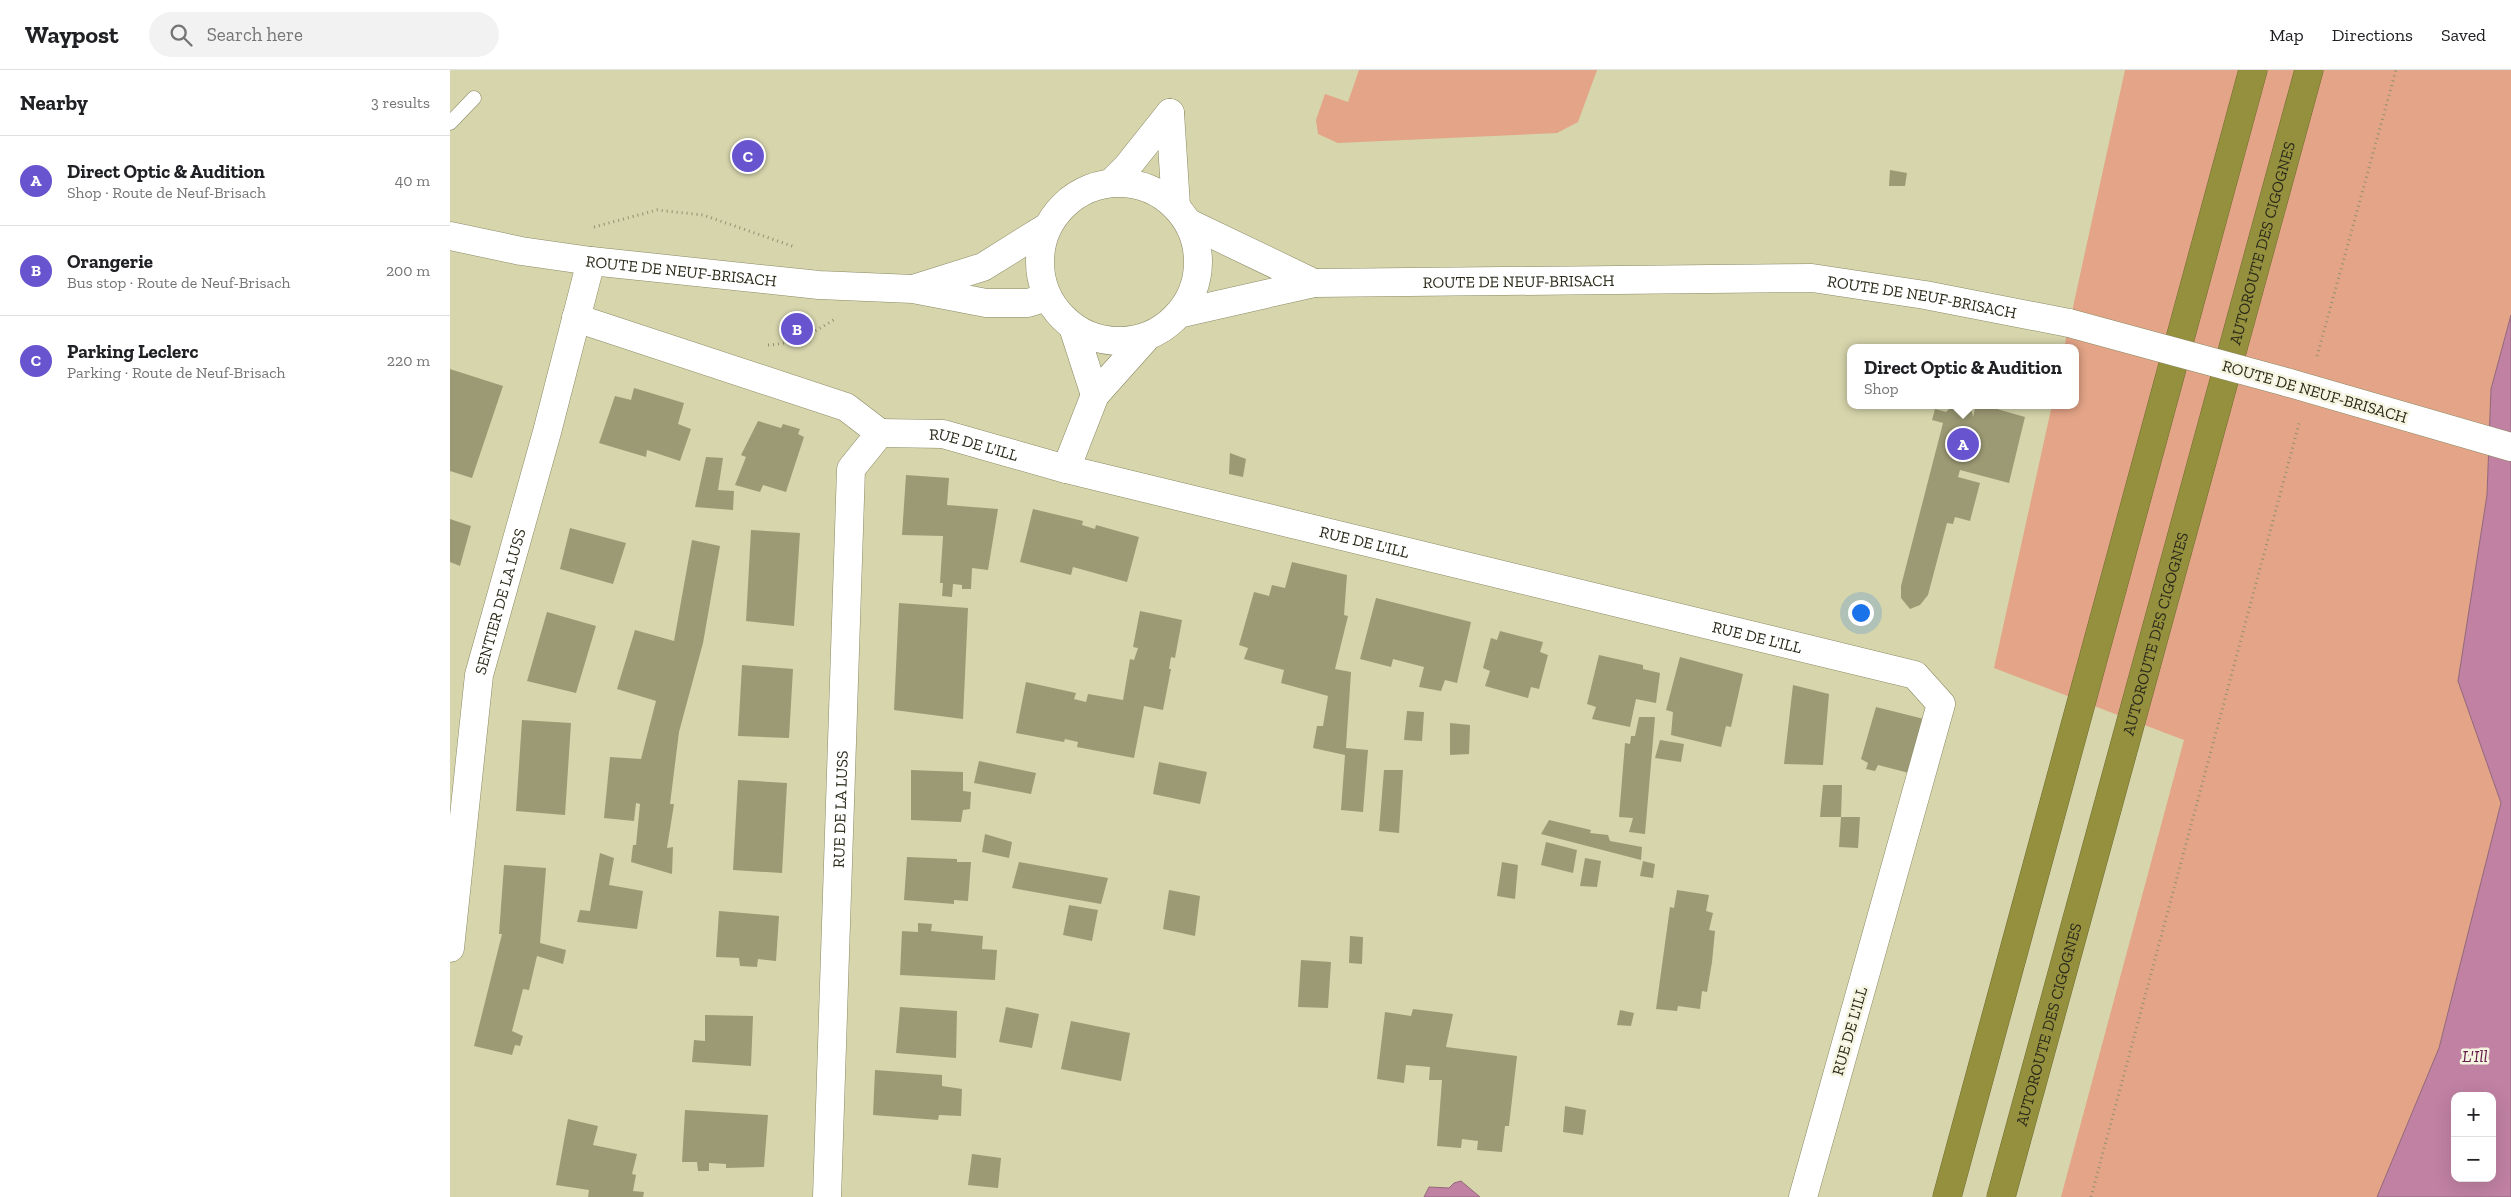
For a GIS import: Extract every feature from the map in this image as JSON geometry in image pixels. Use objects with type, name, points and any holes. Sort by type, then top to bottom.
[{"type":"highway","points":[[1947,1197],[2253,70]]},
{"type":"highway","name":"AUTOROUTE DES CIGOGNES","points":[[2001,1197],[2309,70]]},
{"type":"street","points":[[1066,469],[1095,395],[1145,339],[1182,313],[1199,269],[1182,214],[1170,113],[1127,167],[1111,183]]},
{"type":"street","points":[[1095,395],[1073,327],[1048,297],[1039,262],[1047,227],[1073,196],[1111,183],[1146,187],[1182,214]]},
{"type":"street","name":"ROUTE DE NEUF-BRISACH","points":[[1182,214],[1314,283]]},
{"type":"street","name":"ROUTE DE NEUF-BRISACH","points":[[913,289],[983,268],[1047,227]]},
{"type":"street","name":"ROUTE DE NEUF-BRISACH","points":[[450,236],[522,251],[591,261],[819,285],[913,289],[986,303],[1028,303],[1048,297]]},
{"type":"street","name":"SENTIER DE LA LUSS","points":[[450,948],[479,675],[547,432],[591,261]]},
{"type":"street","name":"ROUTE DE NEUF-BRISACH","points":[[1182,313],[1314,283],[1812,278],[1925,295],[2069,323],[2297,385],[2511,447]]},
{"type":"street","points":[[576,318],[846,407],[880,433]]},
{"type":"street","points":[[1073,327],[1107,342],[1145,339]]},
{"type":"street","name":"RUE DE L'ILL","points":[[880,433],[943,434],[1066,469],[1915,675],[1941,704],[1803,1197]]},
{"type":"street","name":"RUE DE LA LUSS","points":[[828,1197],[851,469],[880,433]]},
{"type":"lane","points":[[450,123],[474,98]]},
{"type":"path","points":[[2091,1197],[2297,385],[2396,70]]},
{"type":"path","points":[[585,229],[657,210],[703,215],[799,248]]},
{"type":"shaded area","points":[[1359,70],[1597,70],[1578,122],[1557,133],[1338,143],[1318,134],[1316,120],[1325,94],[1348,102]]},
{"type":"shaded area","points":[[2125,70],[2511,70],[2511,315],[2491,389],[2487,495],[2458,681],[2501,803],[2439,1048],[2377,1197],[2061,1197],[2184,740],[1994,668],[2051,409],[2079,409],[2079,344],[2065,344]]},
{"type":"water","name":"L'Ill","points":[[2511,315],[2511,1197],[2377,1197],[2439,1048],[2501,803],[2458,681],[2487,495],[2491,389]]},
{"type":"water","points":[[1461,1181],[1480,1197],[1424,1197],[1429,1187],[1449,1188],[1454,1183]]},
{"type":"building","points":[[1890,170],[1907,173],[1905,186],[1889,186]]},
{"type":"building","points":[[450,369],[503,386],[472,478],[450,471]]},
{"type":"building","points":[[634,388],[684,403],[678,424],[691,429],[680,461],[647,450],[646,457],[599,443],[615,396],[631,400]]},
{"type":"building","points":[[1935,409],[1946,412],[1949,409],[1970,409],[1973,417],[1975,409],[1997,409],[2025,417],[2009,483],[1960,470],[1958,477],[1980,483],[1970,521],[1955,517],[1953,524],[1947,523],[1928,595],[1920,605],[1910,609],[1901,598],[1901,586],[1943,423],[1932,420]]},
{"type":"building","points":[[758,421],[781,428],[783,424],[800,429],[798,434],[804,437],[786,492],[763,485],[760,492],[735,485],[746,457],[741,455]]},
{"type":"building","points":[[1230,453],[1246,459],[1243,477],[1229,474]]},
{"type":"building","points":[[706,457],[723,458],[718,490],[734,491],[733,510],[695,507]]},
{"type":"building","points":[[906,475],[949,478],[947,505],[998,509],[988,570],[972,568],[971,589],[962,589],[962,585],[953,584],[952,597],[942,596],[943,583],[940,583],[943,536],[902,535]]},
{"type":"building","points":[[1033,509],[1083,521],[1082,525],[1095,529],[1096,525],[1139,537],[1127,582],[1073,567],[1071,575],[1020,562]]},
{"type":"building","points":[[450,519],[471,526],[460,566],[450,562]]},
{"type":"building","points":[[570,528],[626,543],[613,584],[560,569]]},
{"type":"building","points":[[751,530],[800,533],[794,626],[746,621]]},
{"type":"building","points":[[692,540],[720,546],[703,643],[679,732],[670,804],[674,804],[667,848],[673,847],[672,874],[631,862],[633,845],[636,845],[640,804],[636,803],[634,821],[604,818],[610,757],[641,759],[656,701],[617,689],[635,630],[674,641]]},
{"type":"building","points":[[1292,562],[1347,575],[1344,615],[1348,616],[1335,669],[1351,672],[1346,748],[1368,750],[1363,812],[1341,810],[1345,755],[1313,748],[1317,726],[1323,726],[1328,696],[1281,683],[1284,670],[1244,659],[1248,648],[1239,645],[1254,592],[1269,596],[1272,585],[1285,588]]},
{"type":"building","points":[[1376,598],[1471,622],[1457,683],[1445,680],[1441,691],[1419,687],[1424,667],[1393,659],[1391,667],[1360,659]]},
{"type":"building","points":[[899,603],[968,608],[963,719],[894,710]]},
{"type":"building","points":[[1140,611],[1182,620],[1175,658],[1171,657],[1169,669],[1171,669],[1163,710],[1144,706],[1134,758],[1077,747],[1078,742],[1065,739],[1064,742],[1016,733],[1026,682],[1076,693],[1074,699],[1086,702],[1088,694],[1123,700],[1130,659],[1134,660],[1138,648],[1133,647]]},
{"type":"building","points":[[547,612],[596,626],[576,693],[527,681]]},
{"type":"building","points":[[1500,631],[1543,642],[1540,652],[1548,655],[1539,689],[1531,687],[1528,698],[1485,686],[1490,671],[1483,668],[1491,638],[1497,640]]},
{"type":"building","points":[[1599,655],[1643,665],[1643,669],[1660,673],[1656,703],[1636,699],[1630,727],[1592,719],[1596,707],[1587,704]]},
{"type":"building","points":[[1680,657],[1743,674],[1731,727],[1726,726],[1721,747],[1671,735],[1673,712],[1666,710]]},
{"type":"building","points":[[742,665],[793,669],[789,738],[738,736]]},
{"type":"building","points":[[1793,685],[1829,694],[1823,765],[1784,764]]},
{"type":"building","points":[[1876,707],[1924,719],[1909,773],[1878,765],[1875,771],[1866,769],[1868,763],[1861,759]]},
{"type":"building","points":[[1407,711],[1424,712],[1422,741],[1404,740]]},
{"type":"building","points":[[1639,717],[1655,717],[1645,834],[1629,832],[1633,818],[1619,817],[1625,743],[1630,744],[1631,736],[1635,736]]},
{"type":"building","points":[[522,720],[571,723],[565,815],[516,811]]},
{"type":"building","points":[[1450,723],[1470,725],[1469,754],[1450,755]]},
{"type":"building","points":[[1660,740],[1684,744],[1681,762],[1655,758]]},
{"type":"building","points":[[979,761],[1036,773],[1031,794],[974,783]]},
{"type":"building","points":[[1159,762],[1207,772],[1200,804],[1153,794]]},
{"type":"building","points":[[911,770],[963,772],[963,791],[971,792],[970,809],[963,810],[961,822],[911,820]]},
{"type":"building","points":[[1384,770],[1403,770],[1399,833],[1379,831]]},
{"type":"building","points":[[738,780],[787,783],[782,873],[733,870]]},
{"type":"building","points":[[1823,785],[1842,785],[1841,817],[1820,817]]},
{"type":"building","points":[[1841,817],[1860,817],[1858,848],[1839,847]]},
{"type":"building","points":[[1549,820],[1591,830],[1590,833],[1608,835],[1610,841],[1642,847],[1641,860],[1541,834]]},
{"type":"building","points":[[985,834],[1012,842],[1009,858],[982,852]]},
{"type":"building","points":[[1546,842],[1577,850],[1573,873],[1541,865]]},
{"type":"building","points":[[600,853],[614,858],[609,885],[643,891],[637,929],[577,922],[580,910],[590,911]]},
{"type":"building","points":[[907,857],[957,859],[957,862],[971,862],[968,901],[954,900],[954,904],[904,900]]},
{"type":"building","points":[[1585,858],[1601,861],[1597,887],[1580,886]]},
{"type":"building","points":[[1643,861],[1655,864],[1653,878],[1640,876]]},
{"type":"building","points":[[1019,862],[1108,878],[1101,904],[1012,888]]},
{"type":"building","points":[[1502,862],[1518,865],[1515,899],[1497,896]]},
{"type":"building","points":[[504,865],[546,868],[540,943],[566,950],[563,964],[537,956],[529,990],[523,989],[512,1031],[523,1036],[520,1046],[515,1045],[512,1055],[474,1046],[502,934],[499,934]]},
{"type":"building","points":[[1169,890],[1200,896],[1195,936],[1163,929]]},
{"type":"building","points":[[1677,890],[1709,895],[1706,911],[1713,913],[1709,930],[1715,931],[1712,962],[1707,992],[1702,991],[1700,1009],[1678,1006],[1677,1011],[1656,1009],[1670,907],[1674,908]]},
{"type":"building","points":[[1069,905],[1098,910],[1092,941],[1063,935]]},
{"type":"building","points":[[719,911],[779,916],[776,961],[758,959],[757,967],[740,966],[739,958],[716,957]]},
{"type":"building","points":[[918,923],[932,924],[931,931],[983,936],[982,949],[997,950],[995,980],[900,975],[902,931],[918,932]]},
{"type":"building","points":[[1350,936],[1363,937],[1362,964],[1349,963]]},
{"type":"building","points":[[1301,960],[1331,962],[1328,1008],[1298,1007]]},
{"type":"building","points":[[900,1007],[957,1011],[956,1058],[896,1053]]},
{"type":"building","points":[[1006,1007],[1039,1014],[1032,1048],[999,1042]]},
{"type":"building","points":[[1413,1009],[1453,1014],[1446,1047],[1517,1056],[1509,1126],[1505,1126],[1502,1152],[1477,1150],[1478,1141],[1462,1139],[1461,1148],[1437,1146],[1442,1080],[1429,1080],[1430,1067],[1406,1065],[1404,1083],[1377,1079],[1385,1012],[1411,1016]]},
{"type":"building","points":[[1620,1010],[1634,1013],[1631,1026],[1617,1025]]},
{"type":"building","points":[[705,1015],[753,1016],[751,1066],[692,1062],[694,1040],[705,1041]]},
{"type":"building","points":[[1071,1021],[1130,1033],[1121,1081],[1061,1069]]},
{"type":"building","points":[[875,1070],[942,1075],[942,1086],[962,1089],[961,1116],[939,1115],[938,1120],[873,1115]]},
{"type":"building","points":[[1565,1106],[1586,1110],[1583,1135],[1563,1132]]},
{"type":"building","points":[[685,1110],[768,1115],[764,1167],[726,1168],[726,1164],[709,1163],[709,1171],[698,1171],[697,1162],[682,1162]]},
{"type":"building","points":[[568,1119],[598,1126],[593,1145],[637,1154],[632,1174],[636,1175],[633,1191],[644,1192],[643,1197],[588,1197],[589,1190],[556,1185]]},
{"type":"building","points":[[972,1154],[1001,1158],[998,1188],[968,1185]]},
{"type":"place","name":"Parking Leclerc","points":[[748,156]]},
{"type":"place","name":"Orangerie","points":[[797,329]]},
{"type":"place","name":"Direct Optic & Audition","points":[[1963,444]]}]
